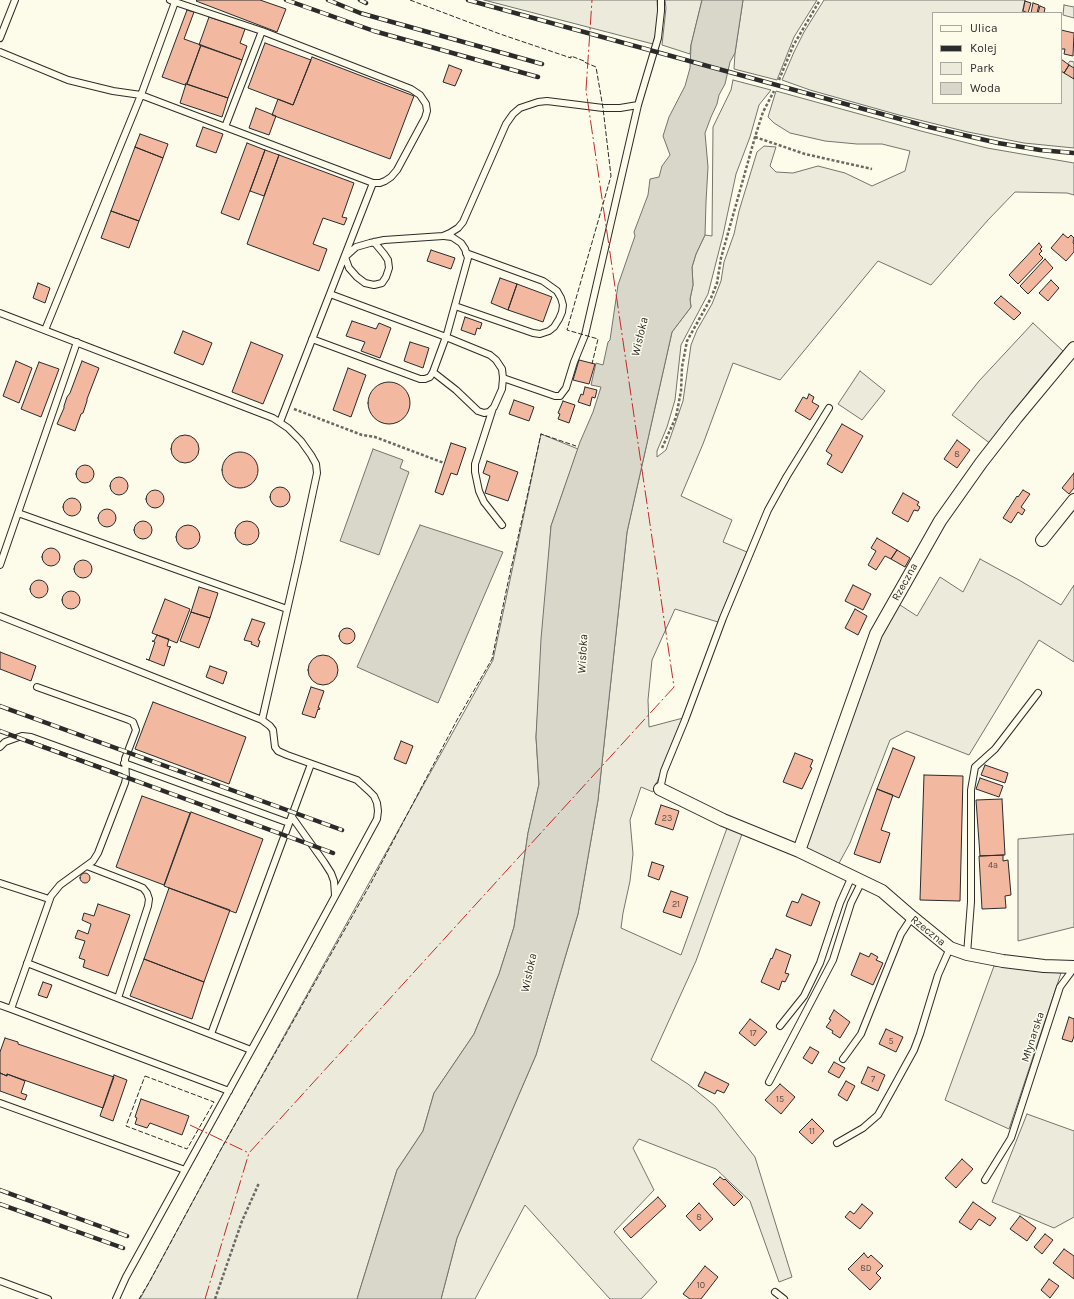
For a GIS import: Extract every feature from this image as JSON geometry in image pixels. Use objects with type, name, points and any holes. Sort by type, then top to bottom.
[{"type":"street","name":"Rzeczna","points":[[799,851],[876,634],[940,521],[981,463],[1074,348]]},
{"type":"street","points":[[1042,540],[1074,500]]},
{"type":"street","name":"Rzeczna","points":[[660,789],[723,820],[799,851],[882,891],[950,948],[967,954],[1002,961],[1074,968]]},
{"type":"lane","points":[[0,38],[15,0]]},
{"type":"lane","points":[[503,378],[555,396],[560,396],[566,388],[571,368],[585,335],[638,105],[658,38],[661,0]]},
{"type":"lane","points":[[0,52],[68,80],[113,91],[141,95],[373,183],[380,184],[391,177],[397,170],[425,118],[427,111],[426,104],[420,94],[412,89],[262,31],[172,1],[141,95],[46,330]]},
{"type":"lane","points":[[224,127],[262,31]]},
{"type":"lane","points":[[443,236],[458,228],[463,222],[506,124],[513,114],[520,108],[538,102],[547,101],[603,108],[620,108],[638,105]]},
{"type":"lane","points":[[280,422],[373,183]]},
{"type":"lane","points":[[312,339],[420,379],[430,377],[433,372],[446,337],[467,265],[468,258],[461,242],[452,237],[443,236],[374,242],[356,247],[345,257]]},
{"type":"lane","points":[[345,257],[349,268],[357,277],[374,285],[382,283],[390,268],[388,260],[374,242]]},
{"type":"lane","points":[[455,306],[533,334],[540,334],[554,327],[562,312],[563,305],[557,291],[543,281],[466,253]]},
{"type":"lane","points":[[330,294],[446,337],[490,355],[496,360],[502,369],[502,388],[494,406],[475,464],[474,472],[479,491],[484,502],[502,525]]},
{"type":"lane","points":[[0,313],[273,418],[288,428],[307,449],[317,468],[315,482],[262,720]]},
{"type":"lane","points":[[0,565],[77,342]]},
{"type":"lane","points":[[433,372],[456,390],[478,411],[484,414],[489,412],[494,406]]},
{"type":"lane","name":"Rzeczna","points":[[660,789],[664,771],[686,720],[723,618],[768,510],[829,408]]},
{"type":"lane","points":[[18,512],[287,608]]},
{"type":"lane","points":[[0,616],[262,720],[273,730],[273,743],[278,751],[357,780],[369,790],[377,803],[378,811],[376,819],[229,1092],[126,1277],[116,1299]]},
{"type":"lane","points":[[11,1009],[49,899],[54,890],[93,861],[98,853],[125,783],[124,762],[136,733],[133,722],[37,687]]},
{"type":"lane","points":[[967,954],[972,902],[971,790],[975,767],[995,749],[1038,693]]},
{"type":"lane","points":[[0,747],[5,742],[22,736],[31,737],[125,771]]},
{"type":"lane","points":[[124,762],[290,820],[331,873],[334,881],[335,895]]},
{"type":"lane","points":[[211,1034],[312,764]]},
{"type":"lane","points":[[87,866],[143,888],[147,893],[149,900],[118,998]]},
{"type":"lane","points":[[780,1026],[804,996],[820,964],[840,903],[857,878]]},
{"type":"lane","points":[[769,1082],[833,960],[851,903],[857,878]]},
{"type":"lane","points":[[0,883],[49,899]]},
{"type":"lane","points":[[843,1059],[861,1034],[902,934],[912,917]]},
{"type":"lane","points":[[837,1143],[863,1128],[878,1115],[914,1050],[938,975],[950,948]]},
{"type":"lane","points":[[27,963],[251,1050]]},
{"type":"lane","name":"Młynarska","points":[[986,1180],[1011,1138],[1060,987],[1074,968]]},
{"type":"lane","points":[[0,1005],[229,1092]]},
{"type":"lane","points":[[0,1103],[185,1170]]},
{"type":"lane","points":[[0,1281],[48,1299]]},
{"type":"lane","points":[[775,1292],[784,1299]]},
{"type":"path","points":[[779,80],[793,46],[820,0]]},
{"type":"path","points":[[662,448],[676,417],[681,391],[682,367],[688,341],[711,298],[717,283],[721,258],[755,137],[763,112],[774,91]]},
{"type":"path","points":[[755,137],[805,154],[872,169]]},
{"type":"path","points":[[286,406],[362,435],[375,437],[444,463]]},
{"type":"path","points":[[214,1299],[242,1221],[259,1183]]},
{"type":"green space","points":[[484,0],[657,0],[658,19],[653,44]]},
{"type":"green space","points":[[665,0],[702,0],[690,54],[662,45],[666,8]]},
{"type":"green space","points":[[743,0],[817,0],[794,37],[777,80],[734,69]]},
{"type":"green space","points":[[824,0],[1025,0],[1022,12],[932,12],[932,104],[1062,104],[1062,71],[1070,61],[1074,62],[1074,148],[1024,143],[968,132],[899,115],[810,90],[782,80],[804,32]]},
{"type":"green space","points":[[1064,5],[1074,7],[1074,18],[1063,15]]},
{"type":"green space","points":[[733,80],[771,90],[759,105],[750,137],[736,174],[723,235],[708,294],[681,345],[675,400],[667,427],[657,451],[657,457],[666,450],[683,401],[691,345],[697,330],[712,304],[721,281],[724,262],[734,234],[739,211],[757,152],[764,146],[776,147],[770,166],[776,172],[793,173],[818,166],[845,173],[872,186],[905,171],[910,151],[882,144],[857,144],[825,141],[790,133],[774,123],[768,117],[776,91],[987,148],[1074,163],[1074,195],[1067,193],[1015,192],[988,220],[931,285],[878,261],[780,380],[733,363],[703,444],[681,496],[732,520],[723,542],[747,552],[718,622],[675,609],[652,660],[648,700],[649,727],[683,718],[653,792],[641,787],[630,820],[633,854],[630,881],[621,928],[681,955],[727,828],[742,834],[696,961],[651,1060],[688,1084],[715,1106],[755,1157],[792,1277],[779,1282],[750,1201],[716,1169],[639,1139],[633,1148],[654,1190],[614,1232],[657,1282],[641,1299],[610,1299],[525,1205],[475,1299],[441,1299],[457,1238],[536,1055],[578,914],[598,800],[627,532],[672,332],[691,307],[690,299],[693,285],[692,267],[705,235],[712,236],[713,127],[731,90]]},
{"type":"green space","points":[[1033,323],[1063,351],[1031,389],[991,444],[952,415],[979,381]]},
{"type":"green space","points":[[860,371],[885,391],[862,420],[838,404]]},
{"type":"green space","points":[[541,434],[578,449],[551,526],[536,737],[539,784],[528,833],[514,927],[499,974],[474,1034],[434,1093],[423,1131],[397,1170],[357,1299],[140,1299],[220,1151],[493,660]]},
{"type":"green space","points":[[980,559],[1061,605],[1074,585],[1074,662],[1039,640],[969,755],[907,731],[890,740],[850,843],[838,865],[807,851],[806,842],[879,637],[897,603],[917,616],[940,577],[963,592]]},
{"type":"green space","points":[[1074,834],[1074,927],[1018,941],[1018,839]]},
{"type":"green space","points":[[994,966],[1061,973],[1009,1129],[945,1100]]},
{"type":"green space","points":[[1027,1114],[1074,1131],[1074,1217],[1054,1228],[992,1202]]},
{"type":"water","name":"Wisłoka","points":[[702,0],[743,0],[735,53],[730,62],[725,84],[719,95],[717,104],[705,133],[708,167],[705,235],[692,267],[693,285],[690,299],[691,307],[672,332],[627,532],[598,800],[578,914],[536,1055],[457,1238],[441,1299],[357,1299],[397,1170],[423,1131],[434,1093],[474,1034],[499,974],[514,927],[528,833],[539,784],[536,737],[541,639],[551,526],[601,387],[591,385],[596,363],[603,365],[608,342],[610,340],[618,285],[635,236],[634,232],[648,195],[650,179],[659,177],[662,166],[670,155],[663,136],[669,117],[685,86],[690,68],[691,45]]},
{"type":"water","points":[[373,449],[403,460],[400,468],[409,472],[379,555],[340,541]]},
{"type":"water","points":[[420,525],[503,552],[438,703],[357,667]]},
{"type":"building","points":[[260,0],[286,9],[277,32],[196,1]]},
{"type":"building","points":[[1025,1],[1031,3],[1028,12],[1023,11]]},
{"type":"building","points":[[1033,3],[1039,5],[1037,12],[1031,12]]},
{"type":"building","points":[[1040,6],[1045,8],[1044,12],[1038,12]]},
{"type":"building","points":[[187,10],[194,12],[184,39],[201,45],[185,85],[162,77]]},
{"type":"building","points":[[209,17],[245,29],[240,43],[247,46],[242,60],[199,45]]},
{"type":"building","points":[[1062,30],[1074,33],[1073,56],[1064,54],[1065,49],[1062,49]]},
{"type":"building","points":[[265,43],[311,60],[293,105],[248,88]]},
{"type":"building","points":[[201,45],[242,60],[228,98],[187,84]]},
{"type":"building","points":[[312,57],[414,96],[390,159],[272,115],[278,99],[293,105]]},
{"type":"building","points":[[1062,60],[1069,65],[1064,73],[1062,72]]},
{"type":"building","points":[[449,65],[462,70],[455,86],[443,82]]},
{"type":"building","points":[[1069,65],[1074,68],[1074,79],[1064,73]]},
{"type":"building","points":[[186,84],[228,98],[222,117],[180,103]]},
{"type":"building","points":[[256,108],[276,116],[269,135],[249,128]]},
{"type":"building","points":[[203,127],[223,134],[216,153],[196,146]]},
{"type":"building","points":[[140,134],[168,144],[163,158],[135,147]]},
{"type":"building","points":[[247,143],[265,150],[239,220],[221,213]]},
{"type":"building","points":[[135,147],[163,158],[139,221],[111,211]]},
{"type":"building","points":[[265,150],[279,155],[264,196],[250,191]]},
{"type":"building","points":[[279,155],[354,183],[342,217],[347,218],[344,225],[323,218],[313,244],[327,249],[319,271],[247,244]]},
{"type":"building","points":[[111,211],[139,221],[129,248],[101,238]]},
{"type":"building","points":[[1063,234],[1068,238],[1071,235],[1074,238],[1074,252],[1066,261],[1051,248]]},
{"type":"building","points":[[1039,243],[1042,247],[1040,249],[1042,251],[1039,254],[1043,258],[1018,284],[1009,275]]},
{"type":"building","points":[[431,250],[455,258],[451,269],[427,261]]},
{"type":"building","points":[[1045,259],[1053,268],[1028,294],[1020,286]]},
{"type":"building","points":[[500,278],[517,284],[508,310],[491,303]]},
{"type":"building","points":[[1051,280],[1059,288],[1048,301],[1039,293]]},
{"type":"building","points":[[38,283],[50,288],[45,303],[33,298]]},
{"type":"building","points":[[517,284],[552,297],[543,322],[508,310]]},
{"type":"building","points":[[1001,296],[1021,313],[1014,320],[994,303]]},
{"type":"building","points":[[465,317],[482,323],[480,329],[477,328],[475,335],[461,330]]},
{"type":"building","points":[[352,321],[376,329],[379,323],[391,328],[380,358],[361,351],[365,342],[346,336]]},
{"type":"building","points":[[183,331],[212,343],[203,365],[174,353]]},
{"type":"building","points":[[251,342],[283,355],[263,404],[232,392]]},
{"type":"building","points":[[410,342],[429,348],[423,368],[404,361]]},
{"type":"building","points":[[579,360],[595,364],[589,384],[573,380]]},
{"type":"building","points":[[16,361],[32,368],[19,403],[3,396]]},
{"type":"building","points":[[82,361],[99,368],[75,431],[57,424]]},
{"type":"building","points":[[39,362],[59,369],[41,417],[21,409]]},
{"type":"building","points":[[348,368],[366,375],[351,417],[333,410]]},
{"type":"building","points":[[389,382],[404,388],[410,403],[404,418],[389,424],[374,418],[368,403],[374,388]]},
{"type":"building","points":[[585,387],[597,390],[595,398],[592,397],[590,406],[578,402],[581,394],[583,395]]},
{"type":"building","points":[[809,394],[814,397],[812,402],[819,406],[810,420],[795,411],[803,397],[807,399]]},
{"type":"building","points":[[514,400],[534,407],[529,421],[509,414]]},
{"type":"building","points":[[563,401],[575,405],[569,423],[558,419],[560,414],[558,413]]},
{"type":"building","points":[[842,424],[863,436],[842,473],[827,464],[832,455],[826,451]]},
{"type":"building","points":[[185,435],[195,439],[199,449],[195,459],[185,463],[175,459],[171,449],[175,439]]},
{"type":"building","points":[[957,440],[970,450],[957,468],[944,459]]},
{"type":"building","points":[[451,443],[466,448],[457,475],[451,473],[443,495],[435,492]]},
{"type":"building","points":[[240,452],[253,457],[258,470],[253,483],[240,488],[227,483],[222,470],[227,457]]},
{"type":"building","points":[[487,461],[518,472],[508,501],[485,493],[490,476],[483,473]]},
{"type":"building","points":[[81,465],[89,465],[94,470],[92,481],[89,483],[81,483],[76,478],[76,470]]},
{"type":"building","points":[[1074,473],[1074,488],[1069,494],[1062,488]]},
{"type":"building","points":[[115,477],[123,477],[128,482],[126,493],[123,495],[115,495],[110,490],[110,482]]},
{"type":"building","points":[[280,487],[287,490],[290,497],[287,504],[280,507],[273,504],[270,497],[273,490]]},
{"type":"building","points":[[151,490],[159,490],[164,495],[162,506],[159,508],[151,508],[146,503],[146,495]]},
{"type":"building","points":[[1023,490],[1030,494],[1021,507],[1025,510],[1022,515],[1018,512],[1011,523],[1003,518],[1017,496],[1018,497]]},
{"type":"building","points":[[903,493],[919,502],[917,505],[920,507],[918,511],[914,510],[908,522],[892,513]]},
{"type":"building","points":[[68,498],[76,498],[81,503],[79,514],[76,516],[68,516],[63,511],[63,503]]},
{"type":"building","points":[[103,509],[111,509],[116,514],[114,525],[111,527],[103,527],[98,522],[98,514]]},
{"type":"building","points":[[139,521],[147,521],[152,526],[150,537],[147,539],[139,539],[134,534],[134,526]]},
{"type":"building","points":[[247,521],[252,522],[258,528],[258,538],[252,544],[247,545],[242,544],[236,538],[235,533],[236,528],[242,522]]},
{"type":"building","points":[[188,525],[197,528],[200,537],[197,546],[188,549],[179,546],[176,537],[179,528]]},
{"type":"building","points":[[877,538],[897,550],[891,559],[885,556],[876,570],[868,565],[876,551],[871,548]]},
{"type":"building","points":[[51,548],[57,551],[60,557],[57,563],[51,566],[45,563],[42,557],[45,551]]},
{"type":"building","points":[[897,550],[910,558],[905,567],[891,559]]},
{"type":"building","points":[[83,560],[89,563],[92,569],[89,575],[83,578],[77,575],[74,569],[77,563]]},
{"type":"building","points":[[39,580],[45,583],[48,589],[45,595],[39,598],[33,595],[30,589],[33,583]]},
{"type":"building","points":[[853,585],[871,594],[863,610],[845,601]]},
{"type":"building","points":[[199,587],[218,593],[210,618],[191,612]]},
{"type":"building","points":[[71,591],[77,594],[80,600],[77,606],[71,609],[65,606],[62,600],[65,594]]},
{"type":"building","points":[[165,599],[190,609],[177,643],[152,633]]},
{"type":"building","points":[[855,609],[867,616],[858,635],[845,628]]},
{"type":"building","points":[[191,612],[210,618],[199,648],[180,641]]},
{"type":"building","points":[[252,619],[265,623],[258,640],[260,641],[258,647],[251,644],[252,642],[244,640]]},
{"type":"building","points":[[347,628],[353,630],[355,636],[353,642],[347,644],[341,642],[339,636],[341,630]]},
{"type":"building","points":[[157,635],[169,639],[167,646],[171,647],[164,666],[146,659],[149,660],[155,642],[152,641],[154,641]]},
{"type":"building","points":[[0,652],[36,666],[31,681],[0,669]]},
{"type":"building","points":[[323,655],[329,656],[337,664],[337,676],[329,684],[323,685],[317,684],[309,676],[308,670],[309,664],[317,656]]},
{"type":"building","points":[[210,666],[227,672],[223,684],[206,677]]},
{"type":"building","points":[[311,687],[324,691],[318,708],[320,708],[319,710],[318,709],[315,718],[302,714]]},
{"type":"building","points":[[153,702],[246,737],[229,784],[135,749]]},
{"type":"building","points":[[401,741],[413,746],[406,764],[394,759]]},
{"type":"building","points":[[893,748],[915,757],[899,798],[877,789]]},
{"type":"building","points":[[795,753],[813,760],[810,767],[812,768],[802,789],[783,782]]},
{"type":"building","points":[[985,765],[1008,773],[1005,783],[981,775]]},
{"type":"building","points":[[924,775],[963,776],[960,901],[920,900]]},
{"type":"building","points":[[980,778],[1003,786],[999,797],[976,789]]},
{"type":"building","points":[[877,789],[893,795],[881,830],[890,833],[880,863],[854,854]]},
{"type":"building","points":[[142,796],[190,813],[164,885],[116,867]]},
{"type":"building","points":[[1002,799],[1005,855],[980,856],[976,800]]},
{"type":"building","points":[[661,805],[679,811],[673,830],[655,824]]},
{"type":"building","points":[[191,812],[263,839],[236,913],[164,886]]},
{"type":"building","points":[[1003,855],[1003,861],[1008,860],[1011,895],[1005,896],[1006,908],[982,909],[979,856]]},
{"type":"building","points":[[652,862],[664,866],[659,880],[648,876]]},
{"type":"building","points":[[83,873],[87,873],[89,874],[89,882],[83,883],[80,880],[80,876]]},
{"type":"building","points":[[169,888],[230,910],[204,982],[144,959]]},
{"type":"building","points":[[671,891],[688,897],[681,918],[663,912]]},
{"type":"building","points":[[802,894],[820,902],[811,926],[786,916],[792,901],[798,903]]},
{"type":"building","points":[[98,904],[130,915],[108,976],[83,967],[85,960],[79,958],[85,941],[75,938],[78,930],[88,934],[91,924],[82,920],[84,913],[94,916]]},
{"type":"building","points":[[776,949],[791,955],[785,973],[789,974],[785,982],[782,981],[779,990],[761,982]]},
{"type":"building","points":[[860,953],[869,957],[871,953],[878,957],[876,960],[883,963],[873,985],[851,975]]},
{"type":"building","points":[[144,959],[204,982],[192,1019],[130,996]]},
{"type":"building","points":[[43,982],[52,985],[47,998],[38,995]]},
{"type":"building","points":[[834,1010],[850,1022],[840,1038],[826,1027],[831,1020],[829,1019]]},
{"type":"building","points":[[1069,1017],[1074,1019],[1074,1036],[1072,1042],[1062,1039]]},
{"type":"building","points":[[750,1019],[767,1032],[755,1046],[739,1033]]},
{"type":"building","points":[[886,1029],[903,1037],[896,1052],[879,1044]]},
{"type":"building","points":[[5,1038],[18,1042],[18,1044],[114,1077],[103,1108],[7,1074],[7,1076],[0,1073],[0,1052]]},
{"type":"building","points":[[810,1047],[819,1052],[812,1064],[803,1058]]},
{"type":"building","points":[[834,1062],[845,1068],[839,1078],[828,1072]]},
{"type":"building","points":[[868,1067],[885,1075],[878,1091],[861,1083]]},
{"type":"building","points":[[705,1072],[729,1084],[724,1093],[717,1090],[715,1094],[698,1086]]},
{"type":"building","points":[[0,1073],[25,1081],[21,1093],[27,1095],[25,1100],[0,1091]]},
{"type":"building","points":[[114,1075],[127,1080],[113,1121],[100,1116]]},
{"type":"building","points":[[846,1081],[855,1086],[847,1101],[838,1095]]},
{"type":"building","points":[[780,1084],[795,1097],[781,1114],[765,1100]]},
{"type":"building","points":[[141,1099],[189,1116],[182,1135],[150,1123],[147,1128],[135,1124],[137,1118],[135,1117]]},
{"type":"building","points":[[812,1119],[824,1131],[812,1144],[799,1132]]},
{"type":"building","points":[[962,1159],[973,1169],[956,1188],[945,1178]]},
{"type":"building","points":[[720,1177],[724,1180],[725,1179],[743,1197],[734,1206],[713,1184]]},
{"type":"building","points":[[658,1197],[666,1206],[631,1238],[623,1229]]},
{"type":"building","points":[[973,1202],[996,1218],[990,1226],[979,1219],[971,1230],[959,1222]]},
{"type":"building","points":[[699,1203],[713,1219],[700,1231],[686,1216]]},
{"type":"building","points":[[862,1204],[873,1213],[860,1229],[845,1217],[850,1211],[854,1214]]},
{"type":"building","points":[[1020,1216],[1036,1228],[1027,1241],[1010,1229]]},
{"type":"building","points":[[1045,1234],[1053,1240],[1042,1254],[1034,1247]]},
{"type":"building","points":[[1064,1249],[1074,1256],[1074,1279],[1053,1263]]},
{"type":"building","points":[[864,1253],[868,1258],[871,1255],[883,1266],[876,1273],[881,1278],[870,1290],[848,1269]]},
{"type":"building","points":[[705,1266],[718,1277],[701,1299],[690,1299],[683,1294]]},
{"type":"building","points":[[1049,1279],[1059,1286],[1050,1298],[1041,1290]]},
{"type":"railway","points":[[286,0],[374,31],[538,77]]},
{"type":"railway","points":[[328,0],[360,13],[542,64]]},
{"type":"railway","points":[[360,0],[366,3]]},
{"type":"railway","points":[[468,0],[929,127],[998,143],[1040,150],[1074,153]]},
{"type":"railway","points":[[0,706],[342,830]]},
{"type":"railway","points":[[0,731],[333,853]]},
{"type":"railway","points":[[0,1190],[127,1236]]},
{"type":"railway","points":[[0,1204],[123,1248]]},
{"type":"fence","points":[[410,0],[500,34],[571,58],[571,56],[596,67],[603,108],[611,176],[567,330],[598,339],[592,364]]},
{"type":"fence","points":[[139,1299],[220,1151],[371,883],[457,720],[492,659],[541,434],[576,446]]},
{"type":"fence","points":[[145,1076],[214,1102],[187,1149],[126,1126],[145,1076]]},
{"type":"power","points":[[205,1299],[249,1153],[674,687],[586,90],[592,0]]},
{"type":"power","points":[[190,1125],[249,1153]]}]
